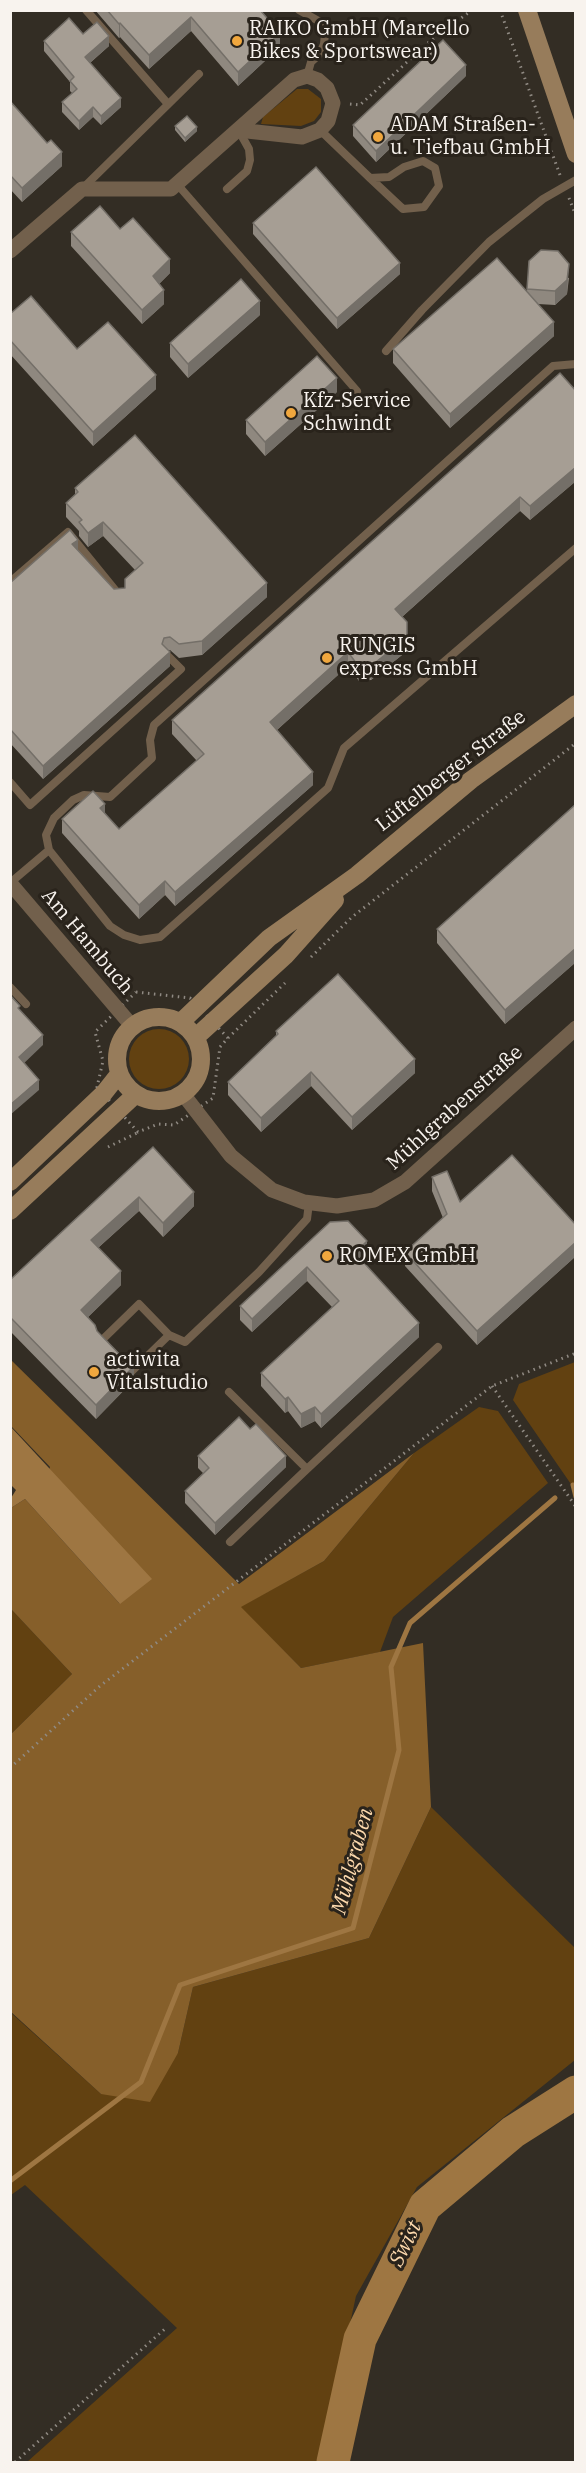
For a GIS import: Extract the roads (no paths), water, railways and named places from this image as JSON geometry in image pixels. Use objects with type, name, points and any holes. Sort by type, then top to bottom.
[{"type":"main road","points":[[527,10],[576,154]]},
{"type":"main road","name":"Lüftelberger Straße","points":[[181,1022],[269,938],[357,875],[471,780],[576,704]]},
{"type":"main road","name":"Lüftelberger Straße","points":[[196,1037],[286,955],[357,875]]},
{"type":"main road","points":[[155,1016],[181,1022],[196,1037],[202,1062],[199,1074],[183,1094],[159,1102],[135,1095],[119,1074],[118,1048],[123,1036],[132,1026],[155,1016]]},
{"type":"main road","points":[[10,1182],[104,1093],[119,1074]]},
{"type":"main road","points":[[10,1211],[135,1095]]},
{"type":"street","points":[[10,251],[82,189],[171,189],[294,80],[307,76],[318,80],[327,88],[333,103],[328,121],[320,130],[302,136],[238,130]]},
{"type":"street","name":"Am Hambuch","points":[[10,883],[132,1026]]},
{"type":"street","name":"Mühlgrabenstraße","points":[[183,1094],[194,1112],[231,1156],[251,1175],[272,1190],[309,1203],[338,1206],[374,1200],[405,1182],[576,1028]]},
{"type":"lane","points":[[86,10],[168,104]]},
{"type":"lane","points":[[299,10],[322,24],[325,33],[320,54],[311,62],[307,76]]},
{"type":"lane","points":[[82,189],[199,74]]},
{"type":"lane","points":[[226,189],[247,171],[250,160],[245,139],[238,130]]},
{"type":"lane","points":[[320,130],[370,178],[403,209],[423,207],[439,186],[435,168],[423,161],[389,177],[370,178]]},
{"type":"lane","points":[[386,351],[422,310],[489,242],[543,199],[576,180]]},
{"type":"lane","points":[[177,184],[357,391]]},
{"type":"lane","points":[[576,364],[553,366],[154,725],[150,740],[152,758],[111,797],[84,795],[73,800],[54,818],[46,835],[50,850],[110,926],[124,935],[140,940],[160,938],[328,788],[344,748],[576,549]]},
{"type":"lane","points":[[10,582],[68,532],[121,597]]},
{"type":"lane","points":[[10,782],[30,805],[181,669],[168,656]]},
{"type":"lane","points":[[10,883],[50,850]]},
{"type":"lane","points":[[10,987],[26,1004]]},
{"type":"lane","points":[[108,1348],[101,1341],[139,1305],[169,1335],[185,1342],[259,1272],[307,1219],[309,1203]]},
{"type":"lane","points":[[123,1364],[131,1372],[169,1335]]},
{"type":"lane","points":[[230,1542],[438,1347]]},
{"type":"lane","points":[[229,1392],[308,1470]]},
{"type":"waterway","points":[[573,1485],[576,1497]]},
{"type":"waterway","name":"Mühlgraben","points":[[10,2181],[141,2082],[180,1985],[353,1928],[399,1750],[391,1667],[410,1623],[555,1498]]},
{"type":"waterway","name":"Swist","points":[[333,2462],[360,2339],[425,2206],[513,2132],[576,2092]]},
{"type":"place","name":"RAIKO GmbH (Marcello Bikes & Sportswear)","points":[[237,41]]},
{"type":"place","name":"ADAM Straßen- u. Tiefbau GmbH","points":[[378,137]]},
{"type":"place","name":"Kfz-Service Schwindt","points":[[291,413]]},
{"type":"place","name":"RUNGIS express GmbH","points":[[327,658]]},
{"type":"place","name":"ROMEX GmbH","points":[[327,1256]]},
{"type":"place","name":"actiwita Vitalstudio","points":[[94,1372]]}]
